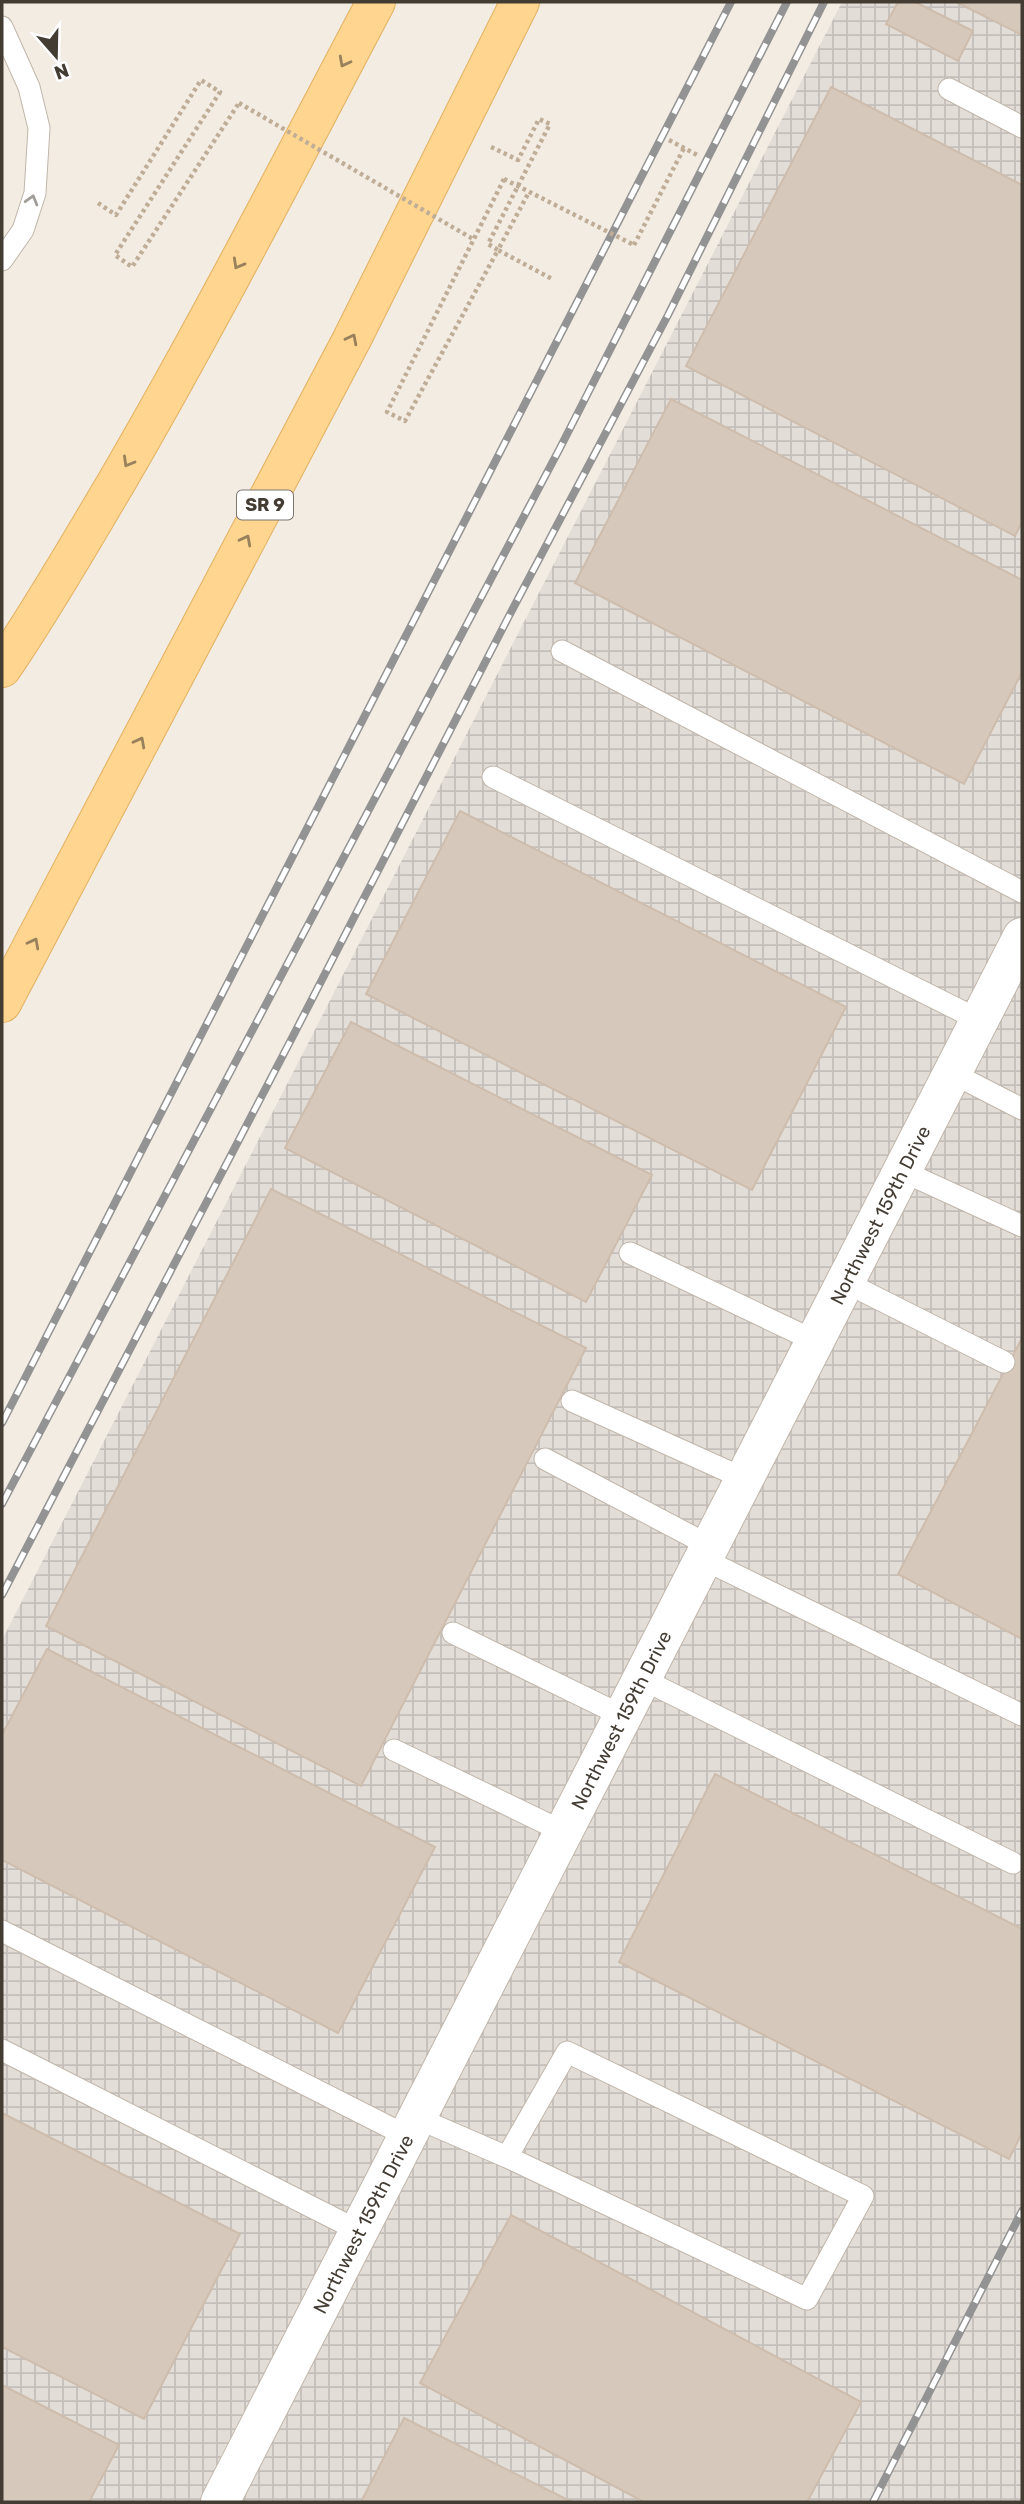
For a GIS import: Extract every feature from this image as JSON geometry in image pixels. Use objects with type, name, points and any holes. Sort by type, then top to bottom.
[{"type":"main road","points":[[2,668],[37,617],[150,425],[259,226],[376,2]]},
{"type":"main road","name":"SR 9","points":[[2,1003],[352,339],[520,2]]},
{"type":"street","name":"Northwest 159th Drive","points":[[220,2502],[1022,937]]},
{"type":"lane","points":[[2,27],[29,87],[39,128],[35,193],[23,230],[2,260]]},
{"type":"lane","points":[[949,89],[1022,127]]},
{"type":"lane","points":[[562,651],[1022,892]]},
{"type":"lane","points":[[493,777],[979,1020]]},
{"type":"lane","points":[[952,1073],[1022,1108]]},
{"type":"lane","points":[[902,1171],[1022,1226]]},
{"type":"lane","points":[[630,1253],[815,1341]]},
{"type":"lane","points":[[845,1282],[1004,1362]]},
{"type":"lane","points":[[572,1401],[745,1479]]},
{"type":"lane","points":[[545,1459],[707,1552],[1022,1715]]},
{"type":"lane","points":[[453,1633],[624,1716]]},
{"type":"lane","points":[[642,1679],[1013,1863]]},
{"type":"lane","points":[[394,1750],[564,1832]]},
{"type":"lane","points":[[2,1930],[412,2127],[507,2157],[807,2300],[863,2196],[567,2052],[507,2157]]},
{"type":"lane","points":[[2,2050],[359,2231]]},
{"type":"path","points":[[98,203],[116,215],[201,80],[220,92],[115,255],[132,267],[239,103],[473,239]]},
{"type":"path","points":[[455,128],[518,160],[539,119],[550,124],[488,244],[554,280]]},
{"type":"path","points":[[669,139],[699,156]]},
{"type":"path","points":[[529,192],[405,421],[387,412],[504,179],[634,245],[684,148]]},
{"type":"shaded area","points":[[842,2],[1022,2],[1022,2502],[2,2502],[2,1640]]},
{"type":"building","points":[[898,2],[915,2],[973,31],[958,61],[886,24]]},
{"type":"building","points":[[956,2],[1022,2],[1022,35]]},
{"type":"building","points":[[831,87],[1022,185],[1022,522],[1015,536],[686,366]]},
{"type":"building","points":[[671,399],[1022,580],[1022,672],[964,784],[575,583]]},
{"type":"building","points":[[460,811],[846,1007],[752,1190],[366,994]]},
{"type":"building","points":[[351,1022],[652,1175],[586,1302],[285,1148]]},
{"type":"building","points":[[271,1189],[586,1348],[361,1786],[46,1626]]},
{"type":"building","points":[[1022,1338],[1022,1639],[898,1574]]},
{"type":"building","points":[[47,1649],[435,1847],[338,2033],[2,1860],[2,1735]]},
{"type":"building","points":[[715,1774],[1022,1929],[1022,2133],[1009,2159],[619,1962]]},
{"type":"building","points":[[2,2113],[240,2234],[144,2419],[2,2347]]},
{"type":"building","points":[[511,2215],[861,2402],[807,2502],[644,2502],[420,2383]]},
{"type":"building","points":[[2,2385],[119,2445],[89,2502],[2,2502]]},
{"type":"building","points":[[404,2418],[572,2502],[361,2502]]},
{"type":"railway","points":[[2,1423],[731,2]]},
{"type":"railway","points":[[2,1504],[560,448],[787,2]]},
{"type":"railway","points":[[2,1595],[509,616],[668,315],[824,2]]},
{"type":"railway","points":[[873,2502],[1022,2211]]}]
